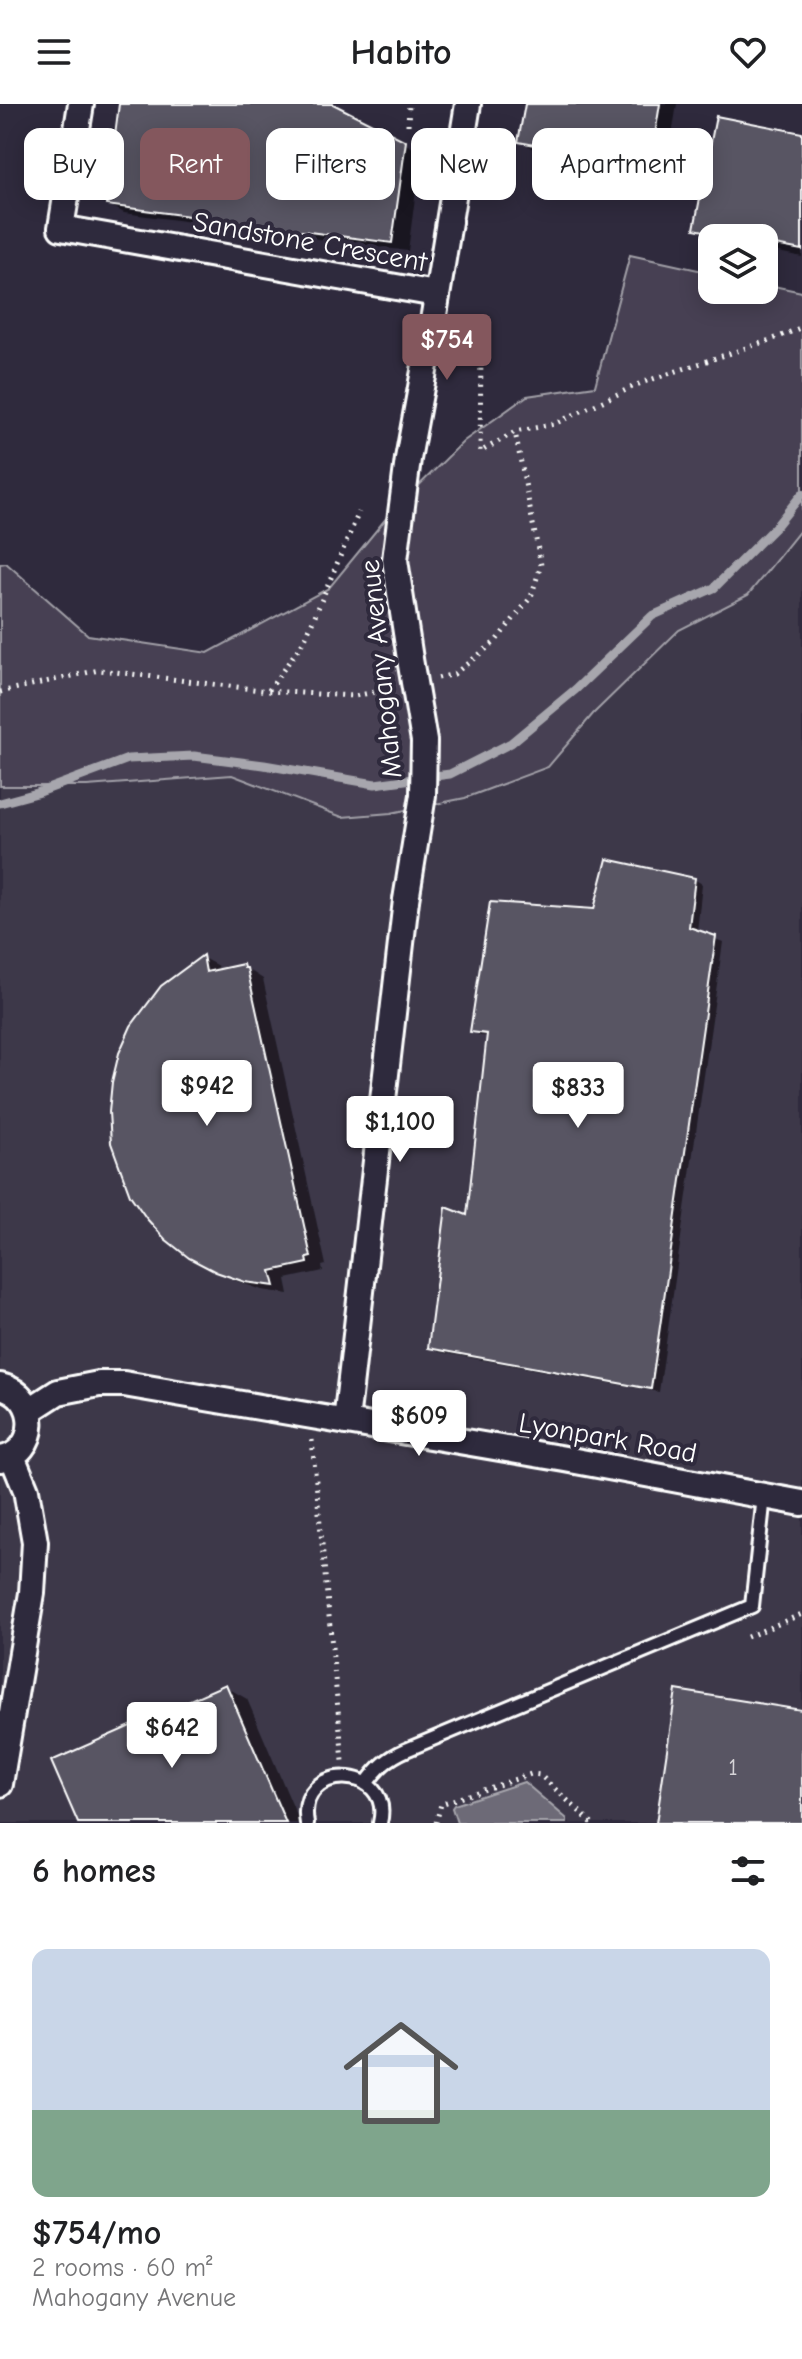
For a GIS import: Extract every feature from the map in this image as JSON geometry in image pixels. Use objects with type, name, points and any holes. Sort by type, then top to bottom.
[{"type":"street","name":"Sandstone Crescent","points":[[81,104],[61,228],[436,294]]},
{"type":"street","name":"Mahogany Avenue","points":[[346,1422],[406,900],[423,795],[424,741],[395,560],[408,459],[468,104]]},
{"type":"street","name":"Lyonpark Road","points":[[30,1410],[58,1392],[99,1384],[124,1384],[802,1503]]},
{"type":"street","points":[[0,1386],[16,1392],[30,1410],[31,1424],[25,1442],[6,1458],[26,1490],[35,1542],[32,1593],[0,1784]]},
{"type":"lane","points":[[366,1784],[377,1768],[390,1757],[752,1606],[764,1496]]},
{"type":"lane","points":[[307,1823],[307,1805],[312,1794],[332,1778],[344,1777],[360,1780],[375,1793],[380,1804],[380,1823]]},
{"type":"path","points":[[408,125],[409,104]]},
{"type":"path","points":[[466,349],[481,352],[480,452],[515,432],[554,424],[641,383],[802,327]]},
{"type":"path","points":[[425,680],[454,674],[495,642],[531,597],[541,565],[515,432]]},
{"type":"path","points":[[268,691],[305,639],[359,512]]},
{"type":"path","points":[[0,692],[99,670],[268,691],[355,696],[397,687]]},
{"type":"path","points":[[310,1415],[344,1777]]},
{"type":"path","points":[[747,1637],[802,1614]]},
{"type":"path","points":[[436,1823],[441,1804],[531,1774],[540,1775],[592,1823]]},
{"type":"shaded area","points":[[630,255],[698,270],[698,304],[778,304],[778,287],[802,292],[802,528],[748,595],[679,630],[593,714],[548,767],[465,798],[391,813],[342,817],[232,775],[87,786],[0,786],[0,564],[6,563],[88,635],[208,653],[329,588],[388,516],[464,441],[527,396],[595,386]]},
{"type":"shaded area","points":[[802,528],[802,1823],[0,1823],[0,786],[87,786],[232,775],[342,817],[391,813],[465,798],[548,767],[593,714],[679,630],[748,594]]},
{"type":"shaded area","points":[[524,1782],[567,1819],[567,1823],[457,1823],[452,1808],[454,1805]]},
{"type":"building","points":[[119,104],[333,104],[380,128],[266,128],[266,200],[395,200],[395,135],[406,141],[392,243],[106,205],[107,200],[124,200],[124,128],[116,128]]},
{"type":"building","points":[[525,104],[660,104],[656,128],[532,128],[532,144],[518,142]]},
{"type":"building","points":[[716,116],[802,133],[802,250],[778,246],[778,224],[698,224],[698,230],[694,229],[700,200],[713,200],[713,131]]},
{"type":"building","points":[[607,859],[695,878],[689,927],[716,936],[651,1389],[428,1348],[446,1207],[467,1215],[487,1034],[470,1032],[490,902],[594,909]]},
{"type":"building","points":[[203,955],[206,972],[243,964],[247,968],[311,1257],[307,1258],[308,1263],[271,1271],[275,1286],[245,1282],[216,1272],[189,1258],[165,1239],[130,1195],[111,1143],[109,1112],[112,1082],[119,1053],[131,1026],[161,986]]},
{"type":"building","points":[[226,1684],[286,1823],[78,1823],[51,1761]]},
{"type":"building","points":[[676,1690],[802,1710],[802,1823],[656,1823]]},
{"type":"waterway","points":[[0,803],[37,793],[128,759],[194,756],[375,784],[450,774],[511,743],[576,689],[652,616],[714,588],[777,525],[802,494]]}]
